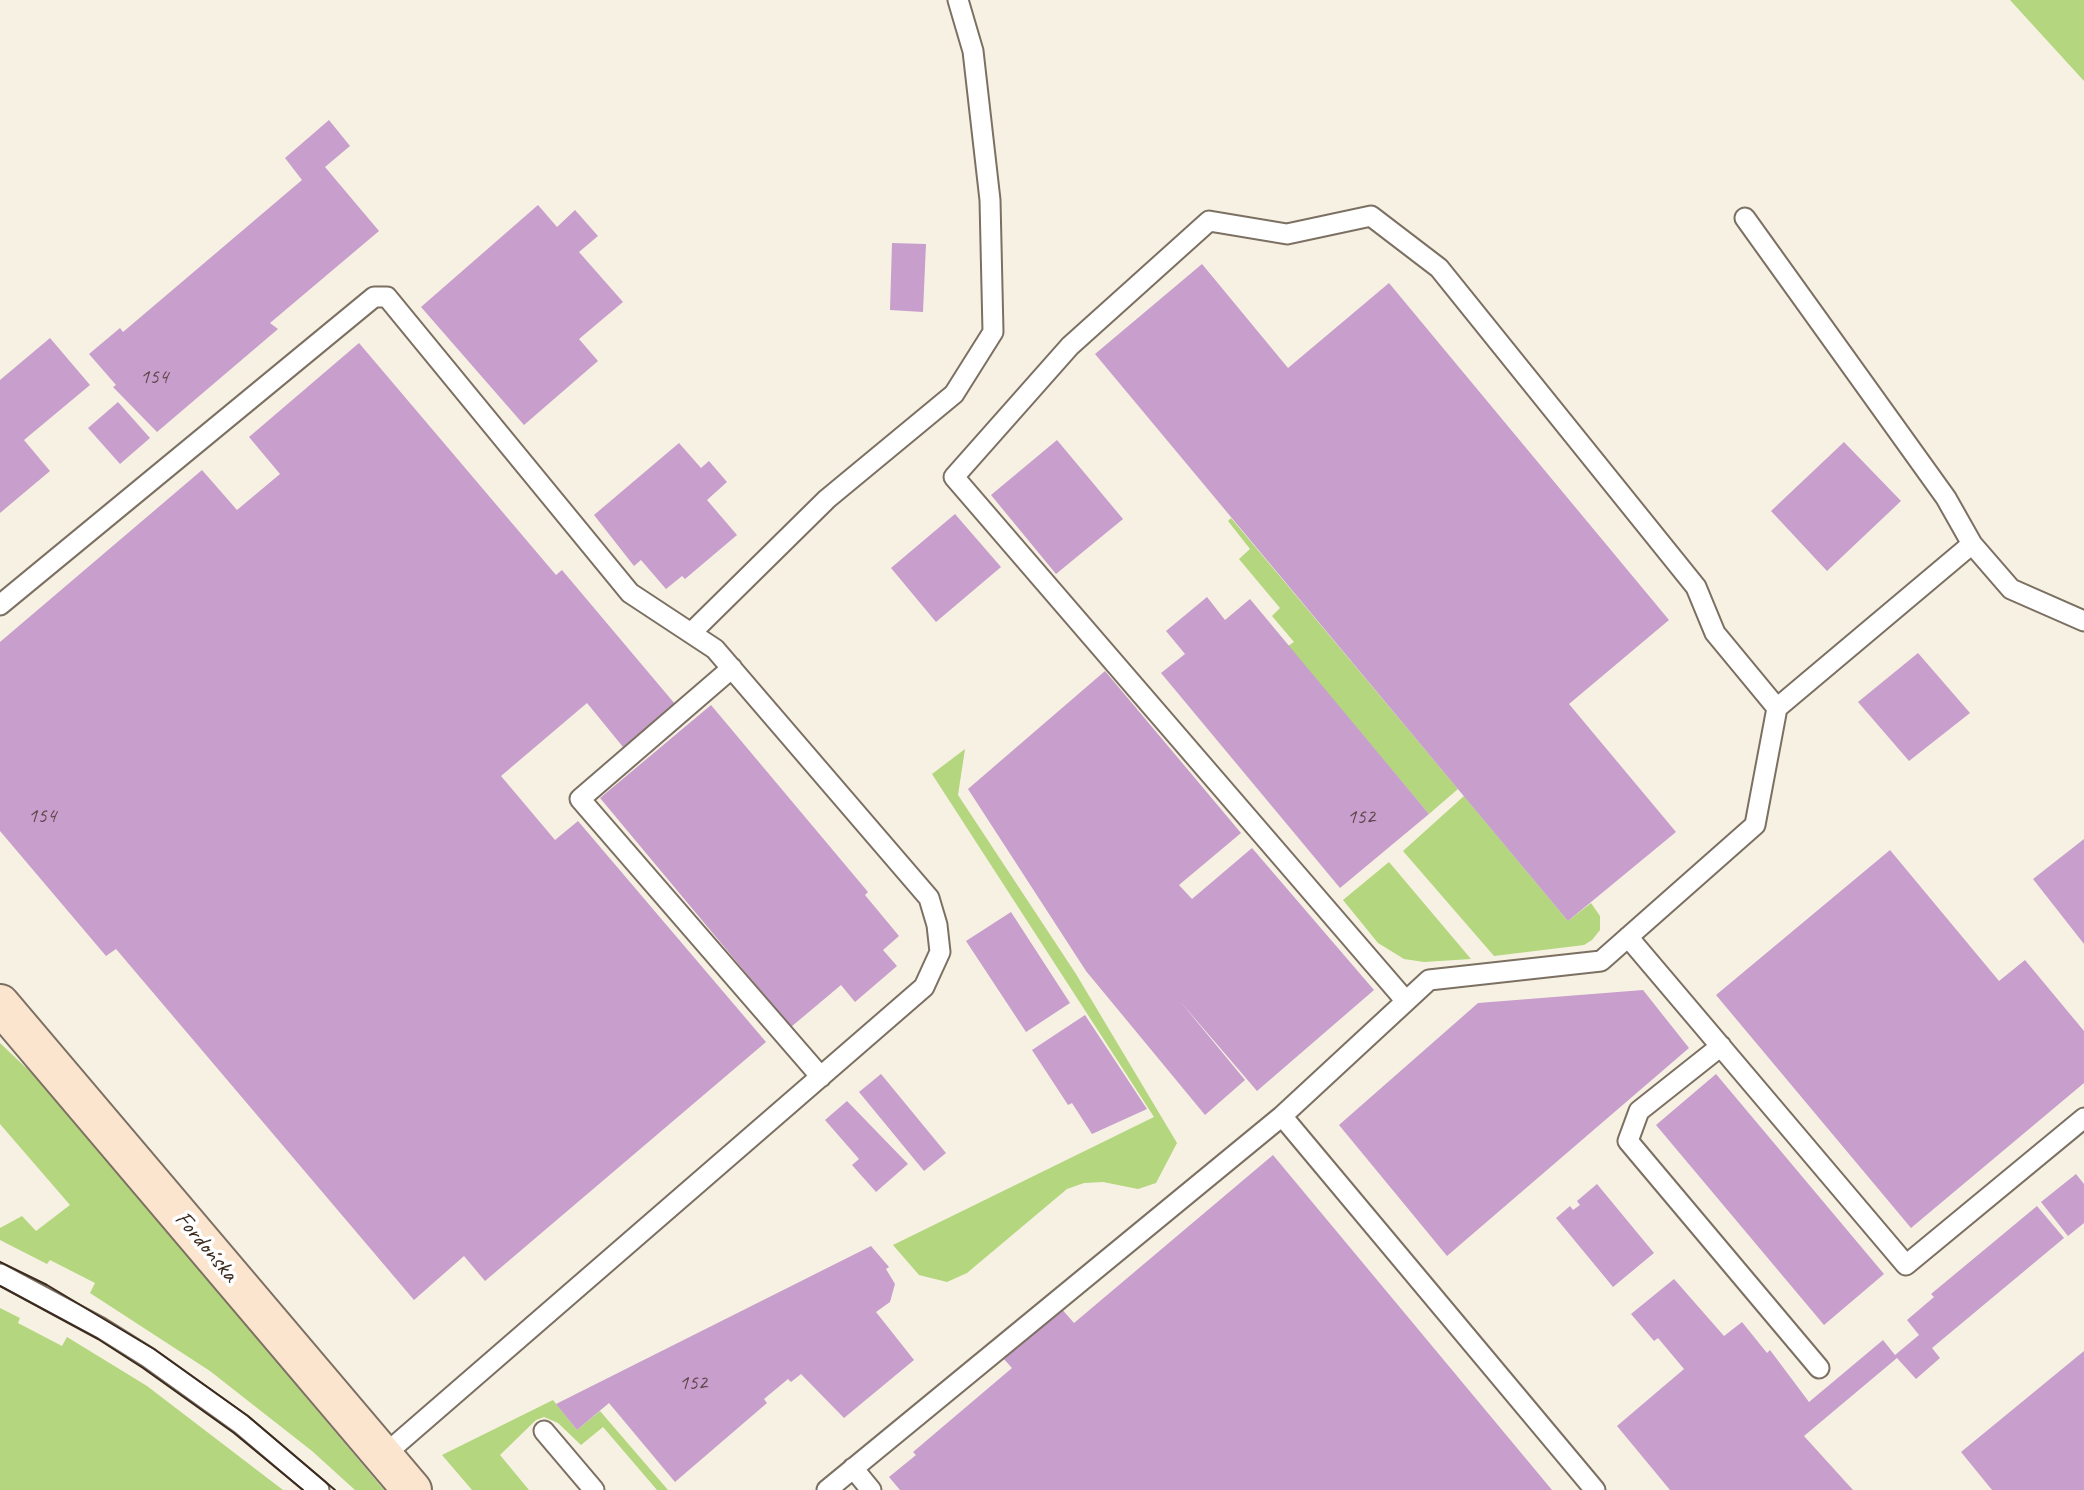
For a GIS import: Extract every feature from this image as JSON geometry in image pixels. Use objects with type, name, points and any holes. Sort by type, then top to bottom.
[{"type":"main road","name":"Fordońska","points":[[0,1004],[412,1490]]},
{"type":"lane","points":[[691,634],[827,499],[954,394],[993,332],[990,200],[973,51],[958,0]]},
{"type":"lane","points":[[1405,1000],[954,477],[1070,346],[1209,221],[1287,234],[1371,216],[1439,268],[1696,587],[1715,633],[1777,708]]},
{"type":"lane","points":[[1745,218],[1946,498],[1972,544],[2011,589],[2084,621]]},
{"type":"lane","points":[[0,606],[374,297],[387,297],[630,593],[715,649],[929,898],[937,925],[940,952],[924,987],[383,1456]]},
{"type":"lane","points":[[827,1490],[1282,1116],[1429,979],[1601,961],[1755,825],[1777,708],[1972,544]]},
{"type":"lane","points":[[732,668],[580,799],[821,1077]]},
{"type":"lane","points":[[1628,937],[1906,1265],[2084,1118]]},
{"type":"lane","points":[[1721,1046],[1639,1111],[1628,1142],[1819,1368]]},
{"type":"lane","points":[[1282,1116],[1595,1490]]},
{"type":"lane","points":[[0,1274],[101,1328],[195,1390],[319,1490]]},
{"type":"lane","points":[[544,1431],[594,1490]]},
{"type":"lane","points":[[853,1468],[871,1490]]},
{"type":"green space","points":[[2010,0],[2084,0],[2084,81]]},
{"type":"green space","points":[[1231,518],[1458,789],[1429,814],[1288,646],[1294,642],[1272,616],[1280,608],[1239,559],[1250,549],[1228,521]]},
{"type":"green space","points":[[965,749],[958,795],[1076,974],[1177,1143],[1156,1183],[1138,1189],[1103,1182],[1084,1183],[1067,1189],[967,1273],[947,1282],[919,1275],[893,1245],[1154,1117],[932,774]]},
{"type":"green space","points":[[1464,796],[1568,921],[1591,903],[1600,916],[1600,930],[1592,940],[1584,945],[1494,956],[1403,851]]},
{"type":"green space","points":[[1389,862],[1471,959],[1424,962],[1404,959],[1378,943],[1343,900]]},
{"type":"green space","points":[[0,1043],[41,1082],[384,1490],[355,1490],[312,1451],[210,1371],[90,1293],[95,1283],[50,1260],[47,1264],[0,1240],[0,1228],[22,1216],[36,1231],[70,1205],[0,1124]]},
{"type":"green space","points":[[0,1308],[20,1318],[18,1323],[62,1346],[67,1337],[147,1386],[283,1490],[0,1490]]},
{"type":"green space","points":[[553,1400],[577,1430],[600,1411],[668,1490],[657,1490],[603,1427],[581,1445],[558,1423],[544,1417],[536,1420],[500,1455],[529,1490],[472,1490],[442,1455]]},
{"type":"building","points":[[329,120],[350,146],[325,167],[379,231],[270,323],[278,329],[157,432],[113,387],[116,385],[89,354],[120,328],[123,332],[302,180],[285,158]]},
{"type":"building","points":[[538,205],[557,227],[575,210],[598,236],[579,252],[623,302],[579,339],[598,361],[524,425],[421,307]]},
{"type":"building","points":[[892,243],[926,244],[923,312],[890,310]]},
{"type":"building","points":[[1202,264],[1288,368],[1389,283],[1669,620],[1569,704],[1676,832],[1568,921],[1095,354]]},
{"type":"building","points":[[50,338],[90,385],[24,440],[50,471],[0,513],[0,380]]},
{"type":"building","points":[[359,343],[556,575],[562,570],[675,704],[623,747],[587,703],[501,776],[555,840],[578,821],[766,1042],[485,1281],[464,1256],[414,1300],[116,949],[106,956],[0,831],[0,642],[202,470],[237,510],[280,474],[249,437]]},
{"type":"building","points":[[118,402],[150,438],[120,464],[88,428]]},
{"type":"building","points":[[1057,440],[1123,519],[1056,574],[991,495]]},
{"type":"building","points":[[1844,442],[1901,501],[1827,571],[1771,511]]},
{"type":"building","points":[[679,443],[701,468],[709,461],[727,482],[707,500],[737,535],[685,579],[682,576],[666,589],[641,560],[634,566],[594,515]]},
{"type":"building","points":[[955,514],[1001,567],[936,622],[891,568]]},
{"type":"building","points":[[1207,597],[1225,620],[1250,599],[1429,814],[1340,888],[1161,673],[1185,654],[1166,631]]},
{"type":"building","points":[[1918,653],[1970,713],[1909,761],[1858,702]]},
{"type":"building","points":[[1105,671],[1241,833],[1179,885],[1192,899],[1252,848],[1374,990],[1257,1091],[1179,1000],[1245,1080],[1205,1115],[1086,971],[968,789]]},
{"type":"building","points":[[711,705],[868,892],[865,895],[899,936],[883,950],[897,966],[855,1002],[841,985],[791,1027],[600,798]]},
{"type":"building","points":[[2084,839],[2084,944],[2033,879]]},
{"type":"building","points":[[1890,850],[1999,981],[2025,960],[2084,1031],[2084,1083],[1911,1228],[1716,995]]},
{"type":"building","points":[[1011,912],[1070,1003],[1026,1032],[966,941]]},
{"type":"building","points":[[1643,990],[1689,1048],[1447,1256],[1339,1125],[1478,1003]]},
{"type":"building","points":[[1085,1015],[1147,1109],[1092,1134],[1072,1103],[1068,1105],[1032,1050]]},
{"type":"building","points":[[881,1074],[946,1153],[924,1171],[859,1092]]},
{"type":"building","points":[[1716,1074],[1884,1274],[1824,1325],[1656,1125]]},
{"type":"building","points":[[847,1101],[908,1164],[876,1192],[852,1165],[859,1159],[825,1120]]},
{"type":"building","points":[[1273,1155],[1552,1490],[900,1490],[889,1477],[916,1455],[913,1452],[1012,1368],[1002,1357],[1060,1307],[1074,1323]]},
{"type":"building","points":[[2076,1174],[2084,1184],[2084,1223],[2068,1236],[2041,1202]]},
{"type":"building","points":[[1597,1184],[1654,1253],[1613,1287],[1556,1218],[1570,1206],[1573,1210],[1580,1205],[1577,1201]]},
{"type":"building","points":[[2037,1206],[2064,1238],[1932,1348],[1940,1358],[1916,1379],[1897,1358],[1804,1436],[1853,1490],[1670,1490],[1617,1426],[1684,1369],[1658,1338],[1654,1341],[1631,1314],[1674,1279],[1724,1336],[1742,1322],[1767,1353],[1770,1350],[1809,1402],[1883,1340],[1895,1355],[1919,1335],[1907,1320],[1934,1297],[1931,1294]]},
{"type":"building","points":[[871,1246],[889,1267],[886,1269],[895,1284],[890,1302],[876,1312],[914,1360],[844,1418],[801,1374],[791,1382],[788,1379],[764,1399],[767,1403],[675,1482],[609,1403],[577,1430],[556,1404]]},
{"type":"building","points":[[2084,1351],[2084,1490],[1992,1490],[1961,1452]]},
{"type":"tram line","points":[[0,1262],[47,1285],[154,1349],[248,1416],[335,1490]]},
{"type":"tram line","points":[[0,1286],[98,1339],[143,1368],[234,1433],[303,1490]]}]
